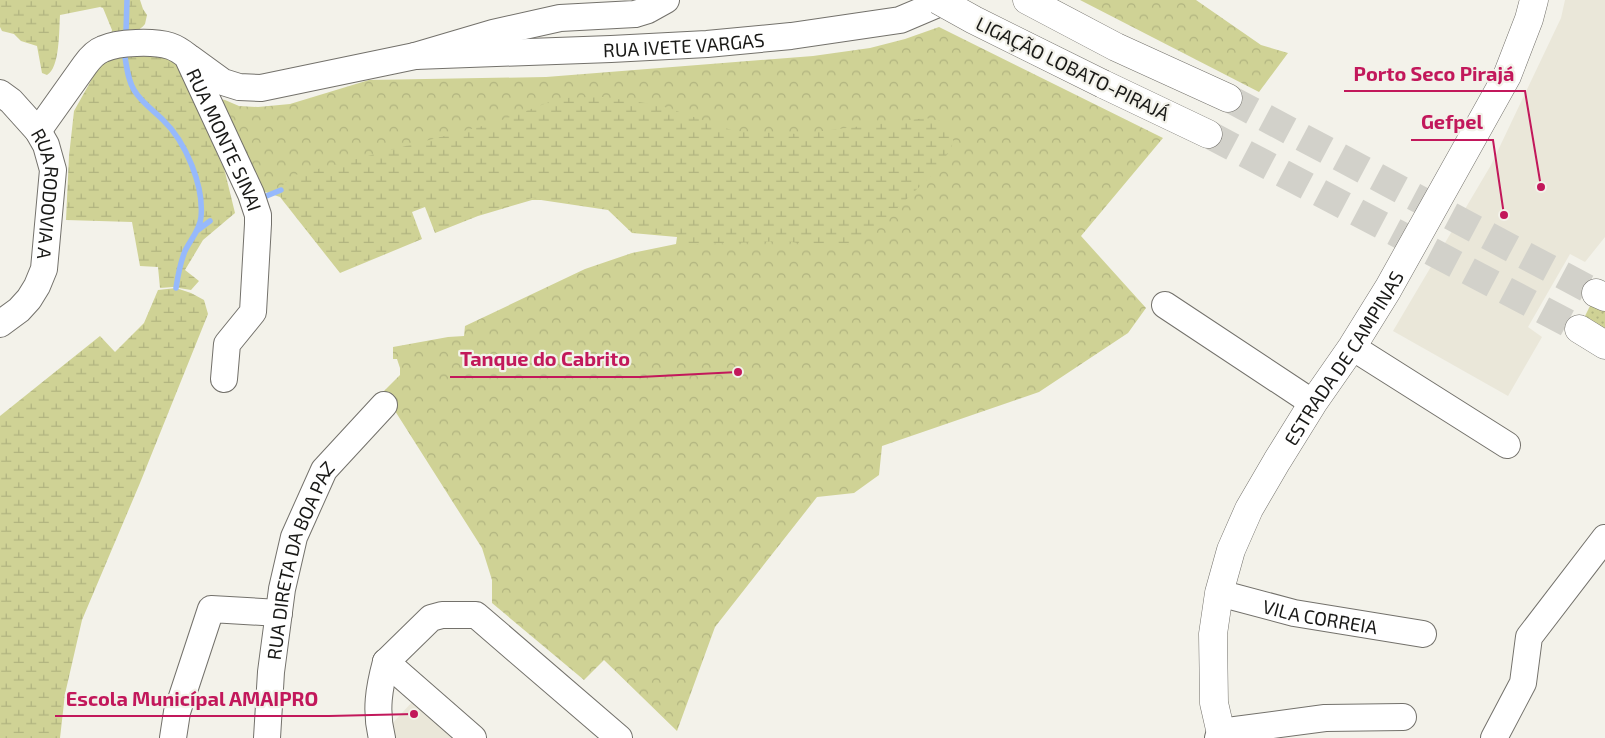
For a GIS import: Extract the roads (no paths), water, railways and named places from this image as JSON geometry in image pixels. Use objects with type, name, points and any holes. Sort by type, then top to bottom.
[{"type":"main road","name":"LIGAÇÃO LOBATO-PIRAJÁ","points":[[938,0],[974,20],[1208,134]]},
{"type":"main road","name":"LIGAÇÃO LOBATO-PIRAJÁ","points":[[1027,0],[1116,47],[1228,98]]},
{"type":"main road","name":"ESTRADA DE CAMPINAS","points":[[1220,736],[1214,702],[1214,634],[1219,592],[1231,550],[1249,509],[1313,403],[1352,347],[1388,289],[1507,76],[1534,0]]},
{"type":"main road","points":[[1579,329],[1605,345]]},
{"type":"street","name":"RUA IVETE VARGAS","points":[[187,56],[223,82],[239,87],[262,88],[414,56],[494,32],[560,18],[635,14],[648,10],[666,0]]},
{"type":"street","name":"RUA IVETE VARGAS","points":[[414,56],[612,49],[706,44],[791,36],[900,20],[947,0]]},
{"type":"street","name":"RUA MONTE SINAI","points":[[38,131],[85,65],[92,56],[101,50],[113,45],[158,44],[179,50],[187,56],[251,194],[258,215],[253,312],[227,344],[224,379]]},
{"type":"street","name":"RUA RODOVIA A","points":[[0,93],[11,101],[38,131],[46,145],[53,170],[44,269],[38,286],[29,299],[19,310],[0,324]]},
{"type":"street","points":[[1165,305],[1313,403]]},
{"type":"street","points":[[1352,347],[1507,445]]},
{"type":"street","name":"RUA DIRETA DA BOA PAZ","points":[[267,738],[271,672],[282,589],[294,537],[324,470],[384,405]]},
{"type":"street","points":[[1494,738],[1523,683],[1529,637],[1605,538]]},
{"type":"street","name":"VILA CORREIA","points":[[1219,592],[1294,613],[1423,634]]},
{"type":"street","points":[[173,738],[177,712],[211,609],[279,613]]},
{"type":"street","points":[[382,738],[378,692],[386,662],[431,618],[442,615],[476,615],[619,738]]},
{"type":"street","points":[[386,662],[473,738]]},
{"type":"street","points":[[1220,736],[1325,718],[1403,716]]},
{"type":"waterway","points":[[126,32],[127,0]]},
{"type":"waterway","points":[[125,57],[129,78],[134,90],[179,140],[192,165],[200,192],[200,222],[183,256],[176,288]]},
{"type":"waterway","points":[[264,197],[281,190]]},
{"type":"waterway","points":[[198,230],[210,221]]},
{"type":"tunnel","points":[[1228,98],[1596,293]]},
{"type":"tunnel","points":[[1208,134],[1579,329]]},
{"type":"place","name":"Porto Seco Pirajá","points":[[1541,187]]},
{"type":"place","name":"Gefpel","points":[[1504,215]]},
{"type":"place","name":"Tanque do Cabrito","points":[[738,372]]},
{"type":"place","name":"Escola Municípal AMAIPRO","points":[[414,714]]}]
